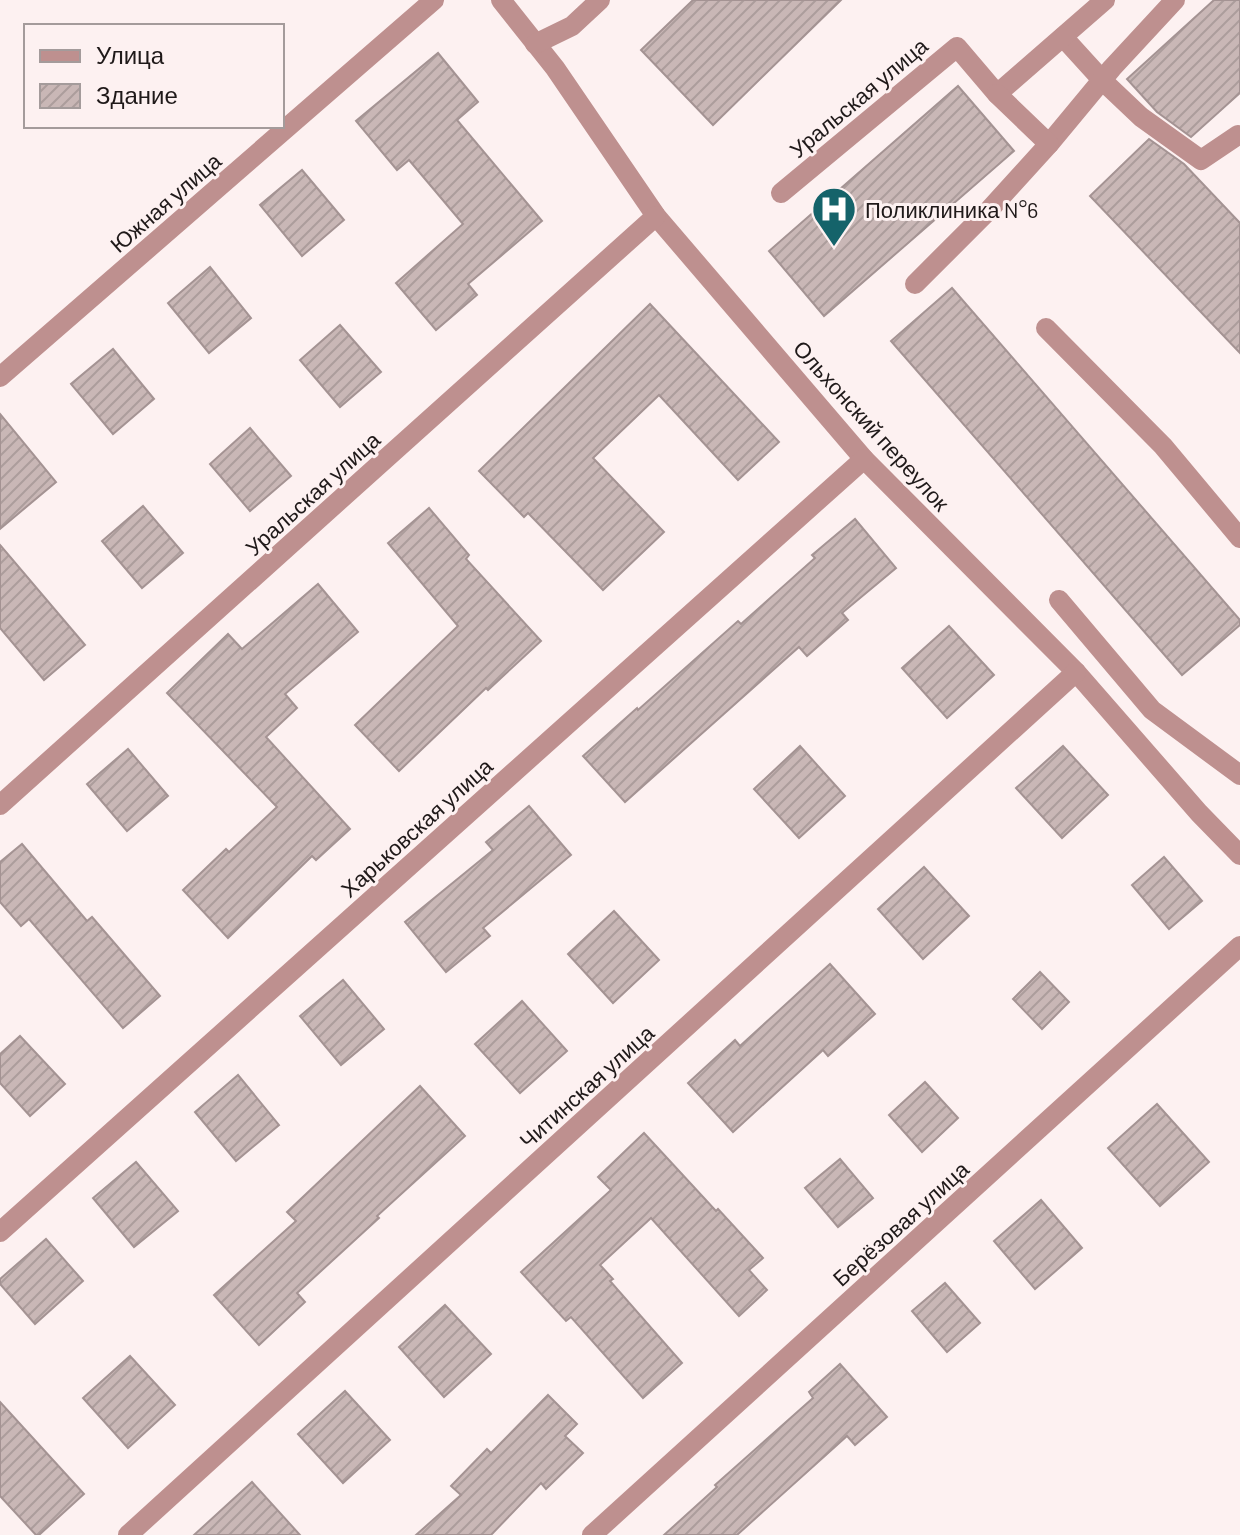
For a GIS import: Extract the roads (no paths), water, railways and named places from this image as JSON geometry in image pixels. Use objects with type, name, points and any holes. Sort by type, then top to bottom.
[{"type":"street","name":"Южная улица","points":[[0,377],[434,0]]},
{"type":"street","name":"Ольхонский переулок","points":[[501,0],[555,68],[656,216],[864,459],[1076,672],[1199,813],[1240,855]]},
{"type":"street","points":[[535,44],[572,26],[600,0]]},
{"type":"street","points":[[1049,144],[997,94],[1105,0]]},
{"type":"street","points":[[915,284],[990,209],[1175,0]]},
{"type":"street","points":[[1063,37],[1141,117],[1201,160],[1238,135]]},
{"type":"street","name":"Уральская улица","points":[[781,193],[957,47],[997,94]]},
{"type":"street","name":"Уральская улица","points":[[0,805],[656,216]]},
{"type":"street","points":[[1046,328],[1163,446],[1240,538]]},
{"type":"street","name":"Харьковская улица","points":[[0,1232],[864,459]]},
{"type":"street","points":[[1059,600],[1152,710],[1240,775]]},
{"type":"street","name":"Читинская улица","points":[[128,1535],[1076,672]]},
{"type":"street","name":"Берёзовая улица","points":[[592,1535],[1240,946]]},
{"type":"place","name":"Поликлиника N°6","points":[[834,248]]}]
